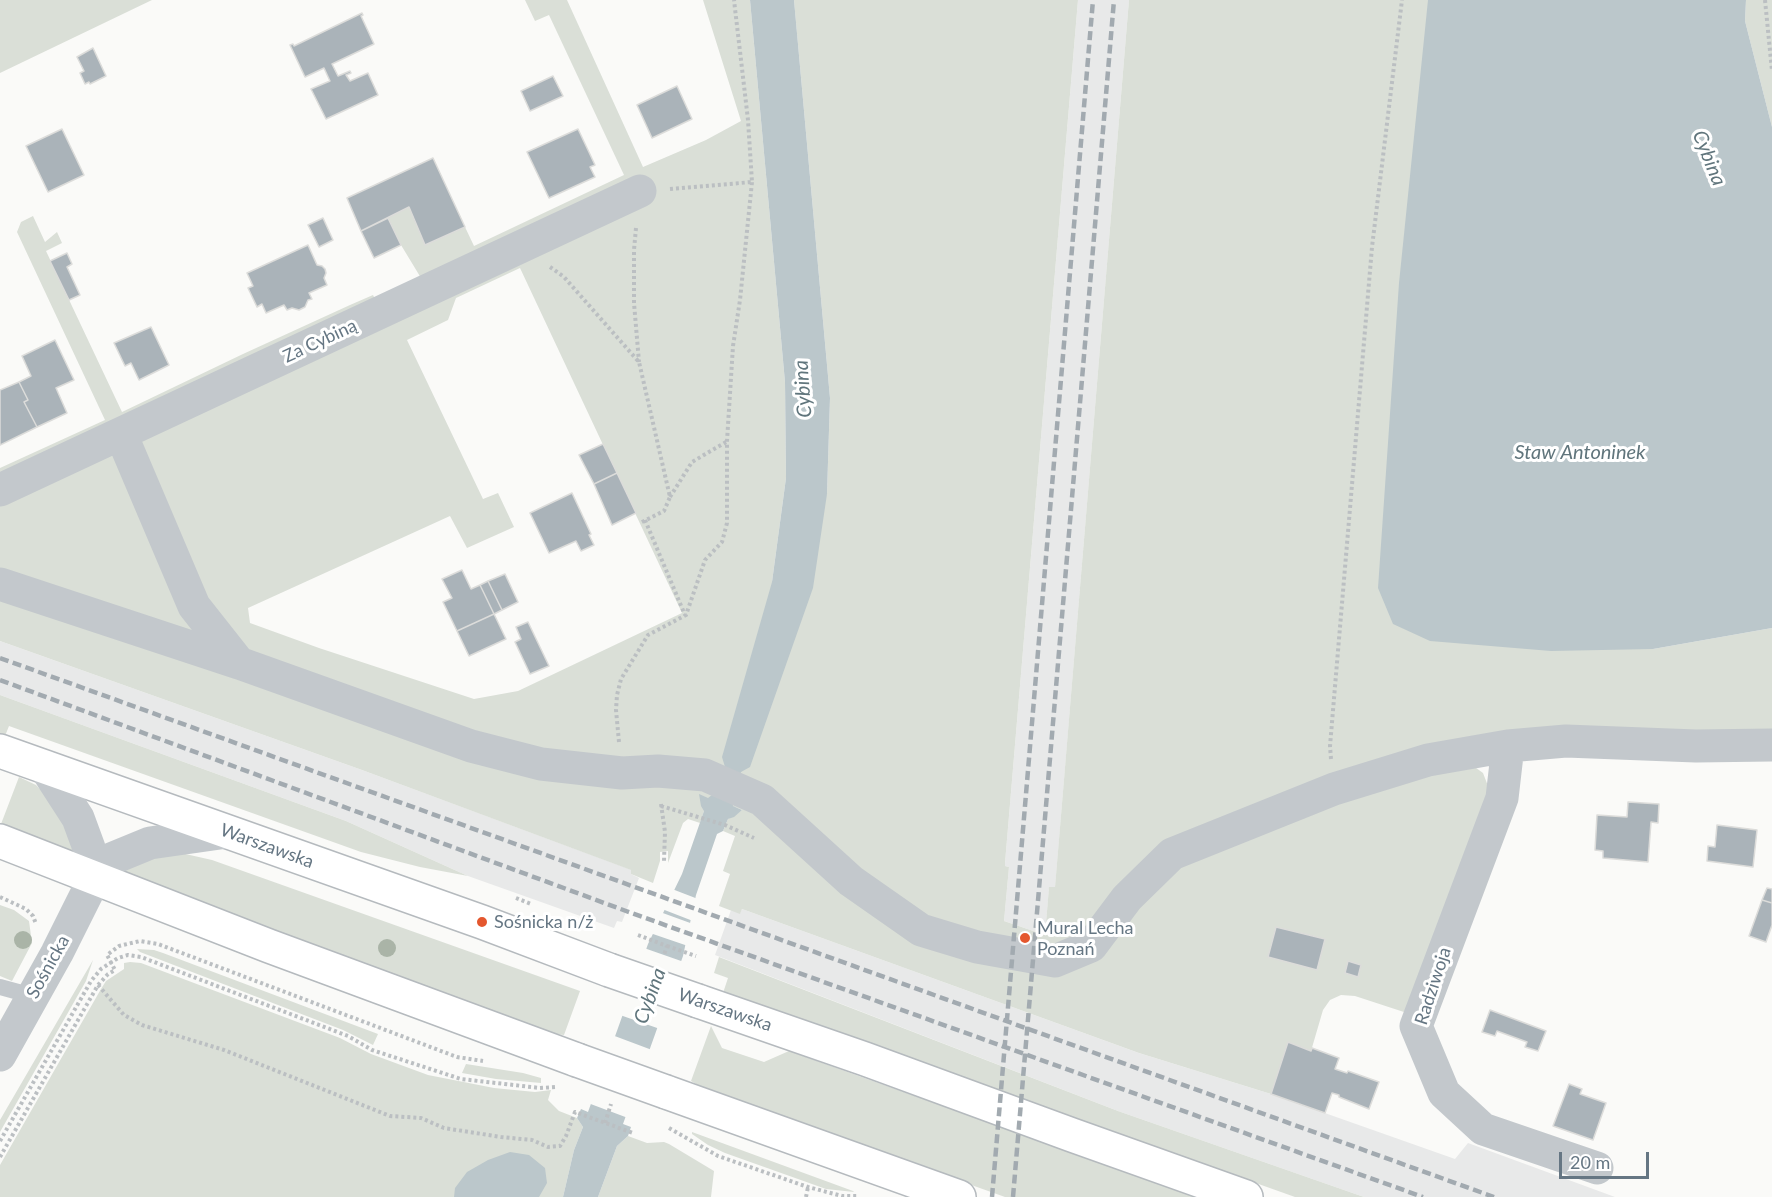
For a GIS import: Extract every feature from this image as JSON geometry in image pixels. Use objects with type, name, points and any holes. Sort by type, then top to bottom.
[{"type":"main road","name":"Warszawska","points":[[0,751],[1246,1197]]},
{"type":"main road","points":[[0,841],[280,950],[571,1073],[666,1092],[924,1191],[959,1197]]},
{"type":"street","name":"Za Cybiną","points":[[0,490],[640,191]]},
{"type":"street","points":[[121,434],[194,606],[239,663]]},
{"type":"street","points":[[0,584],[239,663],[471,746],[542,764],[622,773],[658,771],[705,775],[762,800],[851,881],[921,930],[977,947],[1055,961],[1091,946],[1127,898],[1172,854],[1334,789],[1428,760],[1508,746],[1566,741],[1696,746],[1772,745]]},
{"type":"street","name":"Radziwoja","points":[[1508,746],[1502,798],[1416,1026],[1444,1093],[1483,1130],[1597,1168]]},
{"type":"street","points":[[45,767],[78,818],[89,848],[93,878]]},
{"type":"street","name":"Sośnicka","points":[[0,1056],[62,944],[93,878],[111,859],[150,843],[227,832]]},
{"type":"lane","points":[[0,987],[33,996]]},
{"type":"path","points":[[622,773],[616,710],[621,679],[648,635],[686,615],[705,560],[722,542],[727,523],[727,441],[733,346],[752,182],[748,120],[734,0]]},
{"type":"path","points":[[1334,789],[1330,746],[1370,271],[1402,0]]},
{"type":"path","points":[[1764,0],[1772,71]]},
{"type":"path","points":[[670,497],[639,362],[634,303],[634,261],[640,191],[752,182]]},
{"type":"path","points":[[522,247],[564,277],[639,362]]},
{"type":"path","points":[[640,523],[664,511],[692,462],[727,441]]},
{"type":"path","points":[[645,520],[686,615]]},
{"type":"path","points":[[658,771],[665,832],[664,861]]},
{"type":"path","points":[[661,806],[726,825]]},
{"type":"path","points":[[0,897],[26,909],[35,920]]},
{"type":"path","points":[[638,935],[696,956]]},
{"type":"path","points":[[0,1157],[98,985],[115,970],[107,955],[119,946],[140,942],[158,944],[457,1057],[490,1062]]},
{"type":"path","points":[[664,955],[667,946]]},
{"type":"path","points":[[0,1141],[91,981],[101,969],[128,955],[141,957],[348,1036],[372,1050],[461,1078],[540,1088],[571,1073]]},
{"type":"path","points":[[98,985],[124,1015],[142,1025],[224,1050],[390,1116],[421,1118],[444,1128],[532,1140],[548,1147],[560,1146],[575,1112],[633,1133]]},
{"type":"path","points":[[605,1123],[609,1111]]},
{"type":"path","points":[[665,1125],[673,1132],[718,1155],[808,1187],[842,1196],[863,1197]]},
{"type":"path","points":[[806,1197],[808,1187]]},
{"type":"shaded area","points":[[0,0],[152,0],[0,73]]},
{"type":"shaded area","points":[[525,0],[567,0],[643,167],[706,140],[741,121],[703,0],[750,0],[785,382],[786,478],[772,582],[827,494],[830,398],[794,0],[1078,0],[1005,863],[1005,866],[1009,867],[1004,921],[1045,935],[1049,887],[1055,887],[1129,0],[1459,0],[1653,649],[1772,628],[1772,734],[1472,765],[1483,773],[1488,786],[1487,801],[1410,1014],[1355,996],[1341,995],[1330,1000],[1323,1010],[1311,1051],[1288,1043],[1271,1094],[1139,1053],[742,909],[740,914],[719,906],[730,874],[723,871],[735,836],[723,831],[728,819],[742,810],[732,806],[704,811],[700,823],[688,819],[683,823],[668,863],[668,851],[660,852],[660,861],[653,883],[631,874],[631,870],[362,770],[0,641],[0,468],[105,420],[17,232],[21,222],[33,216],[45,242],[57,232],[62,243],[46,251],[122,412],[350,305],[373,295],[375,299],[421,278],[387,217],[409,207],[425,245],[465,227],[474,246],[624,175],[549,15],[535,21]],"holes":[[[520,268],[682,613],[518,691],[474,699],[250,623],[248,608],[450,516],[467,548],[514,527],[498,493],[483,499],[407,340],[448,320],[456,298]],[[1276,927],[1325,939],[1269,957]]]},
{"type":"shaded area","points":[[1078,0],[1129,0],[1055,888],[1049,888],[1045,935],[1004,921],[1009,867],[1005,866],[1005,863]]},
{"type":"shaded area","points":[[1746,0],[1772,0],[1772,127],[1745,21]]},
{"type":"shaded area","points":[[0,641],[362,770],[632,870],[631,874],[639,878],[622,922],[617,921],[614,928],[468,876],[346,821],[0,695]]},
{"type":"shaded area","points":[[0,695],[346,821],[468,876],[361,852],[9,726],[5,736],[0,734]]},
{"type":"shaded area","points":[[19,777],[36,785],[58,807],[76,854],[1,824]]},
{"type":"shaded area","points":[[181,853],[212,860],[580,991],[564,1035],[545,1033],[118,871],[134,860]]},
{"type":"shaded area","points":[[0,905],[14,910],[29,921],[32,943],[12,981],[0,976]]},
{"type":"shaded area","points":[[742,909],[1139,1053],[1271,1094],[1455,1159],[1468,1143],[1615,1197],[1364,1197],[1118,1111],[715,955],[731,910],[740,913]]},
{"type":"shaded area","points":[[137,949],[163,953],[378,1034],[373,1045],[343,1030]]},
{"type":"shaded area","points":[[719,957],[1118,1111],[1364,1197],[1295,1197],[723,993],[728,978],[714,973]]},
{"type":"shaded area","points":[[93,960],[86,981],[0,1132],[0,1120]]},
{"type":"shaded area","points":[[124,963],[141,963],[340,1038],[371,1054],[428,1075],[494,1088],[535,1092],[551,1090],[548,1100],[559,1111],[577,1118],[583,1127],[574,1150],[563,1197],[0,1197],[0,1165],[106,981],[124,969]]},
{"type":"shaded area","points":[[711,1026],[722,1048],[764,1062],[789,1051],[1197,1197],[1005,1197],[708,1091],[691,1081]]},
{"type":"shaded area","points":[[466,1064],[523,1073],[541,1078],[541,1083],[462,1073]]},
{"type":"shaded area","points":[[692,1132],[854,1192],[826,1189],[725,1153],[708,1145]]},
{"type":"shaded area","points":[[628,1136],[647,1143],[669,1144],[714,1171],[711,1197],[598,1197],[617,1146]]},
{"type":"water","name":"Cybina","points":[[750,0],[794,0],[830,398],[827,494],[813,588],[750,767],[741,772],[731,798],[733,806],[742,810],[728,819],[723,831],[717,834],[696,895],[683,956],[623,1124],[631,1127],[628,1136],[617,1146],[598,1197],[563,1197],[574,1150],[583,1127],[577,1118],[581,1109],[588,1112],[648,944],[682,874],[704,811],[699,794],[708,798],[716,792],[725,767],[722,757],[772,582],[786,478],[785,382]]},
{"type":"water","name":"Staw Antoninek","points":[[1428,0],[1746,0],[1745,21],[1772,127],[1772,628],[1653,649],[1551,651],[1430,641],[1393,624],[1378,588],[1399,283]]},
{"type":"water","points":[[510,1152],[529,1155],[545,1168],[547,1183],[539,1197],[454,1197],[455,1188],[467,1172],[488,1160]]},
{"type":"pier","points":[[672,889],[698,899],[693,921],[662,909]]},
{"type":"pier","points":[[660,912],[693,924],[688,946],[650,933]]},
{"type":"pier","points":[[644,948],[684,962],[660,1029],[620,1015]]},
{"type":"pier","points":[[612,1035],[652,1050],[628,1118],[588,1103]]},
{"type":"building","points":[[362,13],[361,16],[374,44],[332,64],[338,76],[350,71],[351,73],[346,75],[350,81],[368,73],[378,95],[326,119],[311,89],[330,81],[324,68],[305,77],[290,45],[294,46]]},
{"type":"building","points":[[93,48],[106,76],[85,84],[80,73],[84,71],[77,57]]},
{"type":"building","points":[[553,76],[563,96],[530,111],[521,91]]},
{"type":"building","points":[[677,86],[692,119],[652,138],[637,105]]},
{"type":"building","points":[[62,129],[84,175],[48,192],[26,146]]},
{"type":"building","points":[[578,129],[595,165],[590,167],[595,177],[549,198],[527,152]]},
{"type":"building","points":[[433,158],[465,227],[425,245],[409,207],[361,231],[347,198]]},
{"type":"building","points":[[323,218],[333,240],[319,247],[308,225]]},
{"type":"building","points":[[388,218],[401,245],[374,258],[361,231]]},
{"type":"building","points":[[308,245],[317,265],[325,269],[324,278],[327,285],[309,293],[312,299],[308,300],[305,307],[299,310],[292,308],[287,310],[284,305],[266,313],[262,304],[257,307],[248,288],[253,286],[247,273]]},
{"type":"building","points":[[67,253],[72,264],[67,267],[80,295],[69,300],[50,261]]},
{"type":"building","points":[[151,327],[169,365],[139,380],[131,363],[125,366],[114,343]]},
{"type":"building","points":[[55,340],[74,380],[56,388],[67,413],[37,427],[24,402],[28,400],[19,382],[31,376],[22,356]]},
{"type":"building","points":[[19,382],[28,400],[24,402],[37,427],[0,445],[0,390]]},
{"type":"building","points":[[603,444],[617,473],[594,484],[579,455]]},
{"type":"building","points":[[617,473],[636,513],[612,525],[594,484]]},
{"type":"building","points":[[572,493],[594,545],[581,551],[576,541],[549,553],[530,513]]},
{"type":"building","points":[[462,570],[471,589],[480,585],[494,614],[457,631],[443,602],[452,598],[442,579]]},
{"type":"building","points":[[505,574],[518,602],[502,610],[488,581]]},
{"type":"building","points":[[488,581],[502,610],[494,614],[480,585]]},
{"type":"building","points":[[494,614],[506,639],[469,656],[457,631]]},
{"type":"building","points":[[528,622],[549,666],[530,674],[515,642],[521,639],[516,627]]},
{"type":"building","points":[[1628,802],[1659,804],[1658,823],[1651,822],[1648,862],[1603,858],[1603,851],[1595,850],[1597,815],[1627,817]]},
{"type":"building","points":[[1717,825],[1757,830],[1753,867],[1707,861],[1708,846],[1715,847]]},
{"type":"building","points":[[1767,888],[1772,889],[1772,903],[1762,900]]},
{"type":"building","points":[[1762,900],[1772,903],[1772,925],[1766,942],[1749,936]]},
{"type":"building","points":[[1276,927],[1325,939],[1317,970],[1268,957]]},
{"type":"building","points":[[1348,961],[1361,965],[1358,977],[1345,973]]},
{"type":"building","points":[[1490,1010],[1546,1031],[1538,1051],[1525,1047],[1527,1042],[1497,1031],[1495,1036],[1482,1032]]},
{"type":"building","points":[[1288,1042],[1339,1058],[1335,1069],[1379,1082],[1369,1109],[1332,1093],[1325,1113],[1271,1094]]},
{"type":"building","points":[[1569,1084],[1582,1089],[1580,1094],[1606,1103],[1593,1140],[1553,1126]]},
{"type":"railway","points":[[992,1197],[1093,0]]},
{"type":"railway","points":[[1013,1197],[1114,0]]},
{"type":"railway","points":[[0,658],[1494,1197]]},
{"type":"railway","points":[[0,680],[626,911],[1423,1197]]},
{"type":"place","name":"Sośnicka n/ż","points":[[482,922]]},
{"type":"place","name":"Mural Lecha Poznań","points":[[1025,938]]}]
